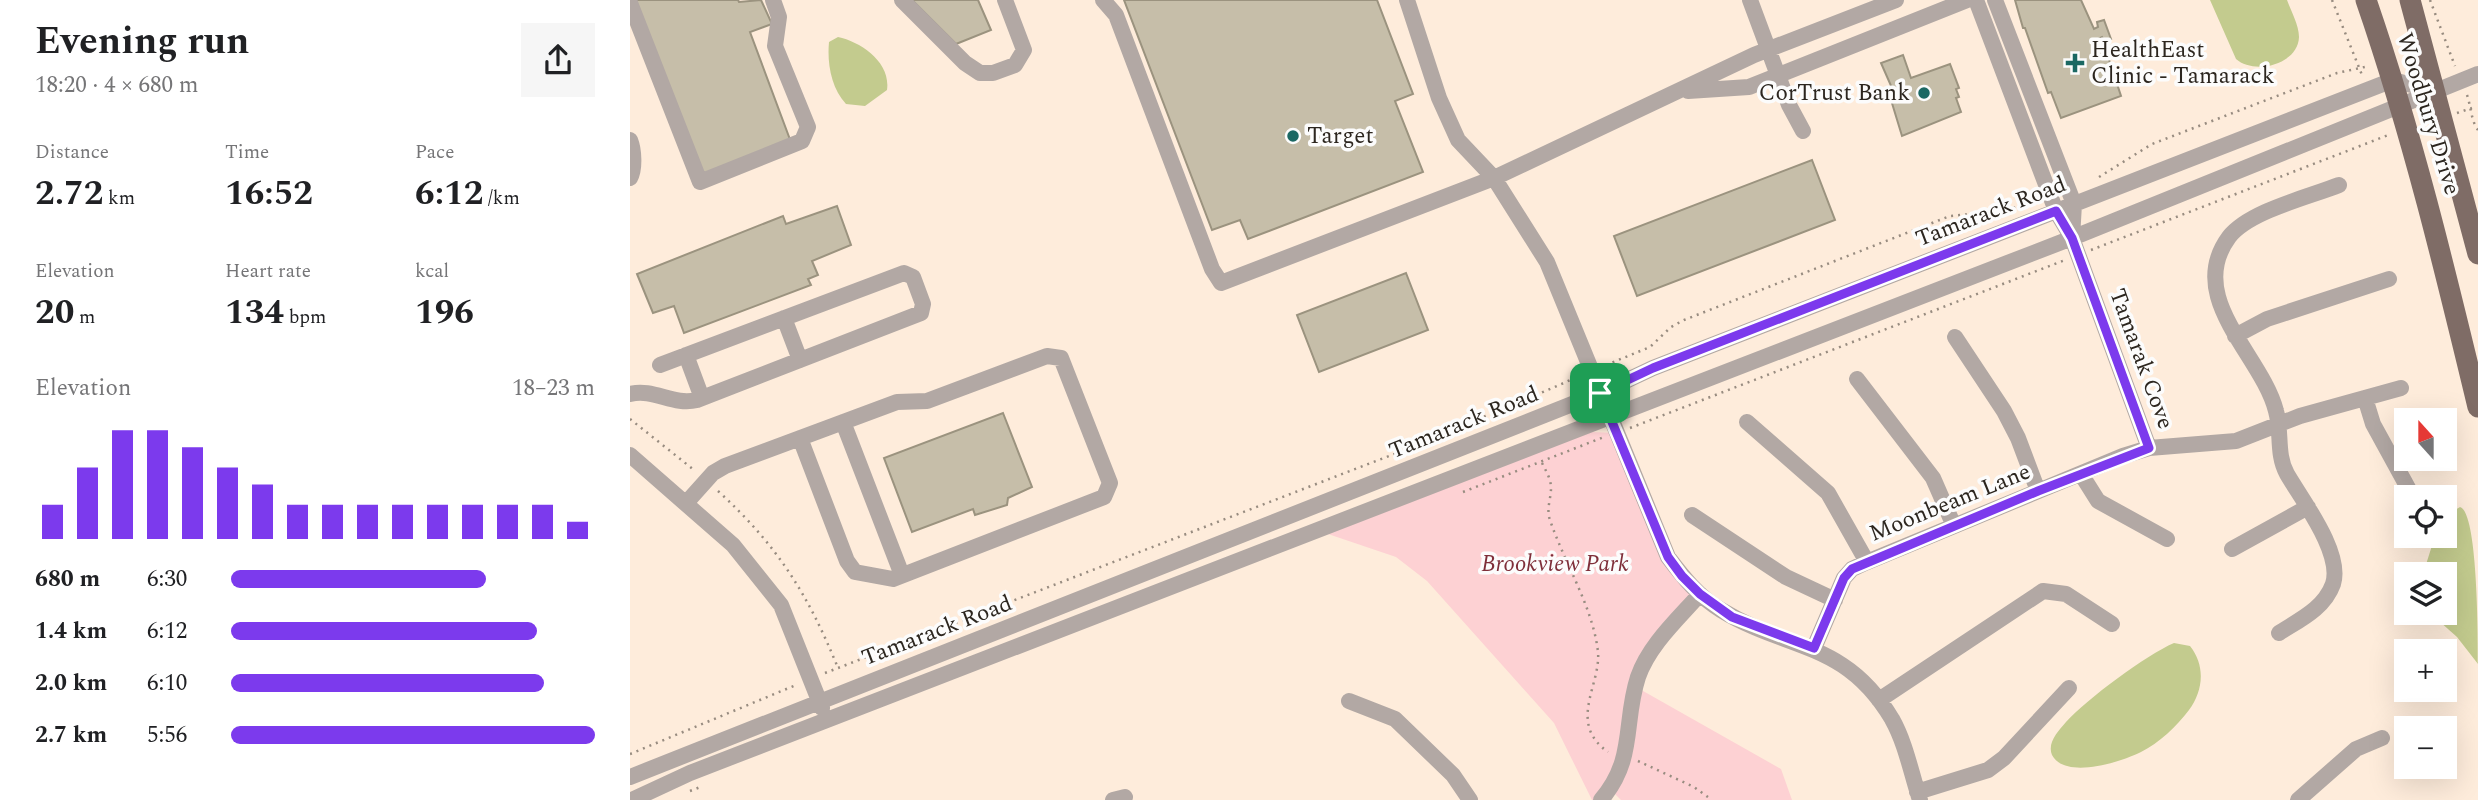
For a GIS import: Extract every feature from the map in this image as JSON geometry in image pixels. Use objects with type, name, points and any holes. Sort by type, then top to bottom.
[{"type":"main road","name":"Woodbury Drive","points":[[2366,0],[2402,107],[2478,407]]},
{"type":"main road","name":"Woodbury Drive","points":[[2410,0],[2478,254]]},
{"type":"street","points":[[630,4],[700,181],[802,141],[808,127],[775,46],[779,17],[773,0]]},
{"type":"street","points":[[902,0],[965,63],[980,73],[993,73],[1015,65],[1024,50],[1005,0]]},
{"type":"street","points":[[1103,0],[1116,15],[1212,269],[1221,283],[1494,178],[1682,92],[1717,72],[1768,49],[1896,0]]},
{"type":"street","points":[[1407,0],[1439,97],[1458,141],[1494,178],[1547,262],[1668,557],[1700,594],[1732,617],[1814,648],[1838,661],[1861,679],[1879,700],[1901,738],[1919,796],[1988,769],[2004,758],[2068,688]]},
{"type":"street","points":[[1750,0],[1778,75],[1803,131]]},
{"type":"street","points":[[1682,92],[1740,88],[1967,0]]},
{"type":"street","points":[[1976,0],[2056,211],[2072,238]]},
{"type":"street","points":[[1995,0],[2074,204],[2072,238]]},
{"type":"street","name":"Tamarack Road","points":[[632,800],[690,773],[2072,238],[2402,107],[2478,74]]},
{"type":"street","points":[[2393,80],[2434,91]]},
{"type":"street","name":"Tamarack Road","points":[[630,777],[1600,393],[1653,368],[2393,80]]},
{"type":"street","points":[[630,140],[633,149],[633,174],[630,178]]},
{"type":"street","points":[[2279,633],[2314,611],[2327,597],[2334,582],[2330,553],[2308,506],[2286,471],[2279,449],[2276,411],[2259,371],[2224,317],[2216,276],[2220,256],[2229,237],[2255,217],[2339,185]]},
{"type":"street","name":"Tamarak Cove","points":[[2072,238],[2149,448],[2236,441],[2278,427],[2300,416],[2401,388]]},
{"type":"street","points":[[630,394],[657,394],[683,403],[702,398],[921,313],[923,304],[913,277],[904,273],[660,365]]},
{"type":"street","points":[[2235,336],[2267,318],[2389,279]]},
{"type":"street","points":[[784,318],[800,360]]},
{"type":"street","points":[[1955,337],[2004,411],[2018,438],[2038,491]]},
{"type":"street","points":[[686,355],[702,398]]},
{"type":"street","points":[[687,502],[706,481],[725,466],[800,438],[843,422],[897,402],[927,401],[1046,356],[1061,358],[1110,483],[1104,497],[893,579],[855,572],[847,561],[800,438]]},
{"type":"street","points":[[1857,379],[1933,478],[1954,526]]},
{"type":"street","points":[[2365,398],[2372,425],[2406,485]]},
{"type":"street","points":[[843,422],[902,575]]},
{"type":"street","points":[[1747,422],[1828,493],[1867,562]]},
{"type":"street","name":"Moonbeam Lane","points":[[1814,648],[1844,578],[1852,569],[2149,448]]},
{"type":"street","points":[[630,455],[687,502],[733,545],[781,605],[827,720]]},
{"type":"street","points":[[2081,474],[2098,502],[2166,539]]},
{"type":"street","points":[[2232,549],[2308,506]]},
{"type":"street","points":[[1692,515],[1786,577],[1835,600]]},
{"type":"street","points":[[1879,700],[2043,591],[2066,594],[2112,624]]},
{"type":"street","points":[[1601,800],[1620,772],[1625,757],[1633,694],[1646,658],[1700,594]]},
{"type":"street","points":[[1349,702],[1395,719],[1453,775],[1470,800]]},
{"type":"street","points":[[2298,800],[2356,749],[2382,738]]},
{"type":"path","points":[[2090,180],[2116,168],[2152,144],[2315,81],[2360,69],[2332,0]]},
{"type":"path","points":[[2430,0],[2447,47]]},
{"type":"path","points":[[2472,108],[2473,124],[2478,130]]},
{"type":"path","points":[[2106,244],[2388,135]]},
{"type":"path","points":[[1619,360],[1650,347],[1671,327],[1684,320],[1950,216],[1959,213],[2004,211],[2032,202]]},
{"type":"path","points":[[1635,426],[2054,264]]},
{"type":"path","points":[[630,754],[838,668],[1402,451],[1449,429],[1486,417],[1576,378]]},
{"type":"path","points":[[630,419],[706,481],[746,517],[774,548],[811,607],[838,668]]},
{"type":"path","points":[[1542,462],[1550,483],[1550,520],[1570,565],[1598,654],[1589,692],[1590,728],[1600,746],[1683,782],[1712,800]]},
{"type":"green space","name":"Brookview Park","points":[[1591,432],[1618,433],[1660,537],[1700,594],[1636,687],[1781,769],[1792,800],[1621,800],[1610,789],[1601,800],[1592,800],[1554,723],[1427,581],[1396,557],[1328,534]]},
{"type":"shaded area","points":[[2210,0],[2287,0],[2298,28],[2297,47],[2291,55],[2274,64],[2244,64],[2236,59]]},
{"type":"shaded area","points":[[838,37],[865,49],[873,55],[884,71],[887,90],[865,106],[846,104],[837,91],[830,67],[829,42]]},
{"type":"shaded area","points":[[2460,507],[2466,514],[2474,552],[2478,664],[2457,637],[2444,625],[2457,625],[2457,562],[2427,562],[2431,548],[2457,548],[2457,509]]},
{"type":"shaded area","points":[[2174,643],[2190,646],[2199,662],[2201,678],[2194,703],[2173,728],[2148,748],[2132,756],[2094,767],[2069,766],[2052,755],[2054,737],[2066,722],[2117,678]]},
{"type":"building","points":[[630,0],[761,0],[772,24],[750,32],[792,145],[700,182]]},
{"type":"building","points":[[912,0],[978,0],[991,30],[956,44]]},
{"type":"building","name":"Target","points":[[1124,0],[1377,0],[1413,94],[1395,101],[1423,172],[1248,239],[1240,220],[1212,230]]},
{"type":"building","name":"HealthEast Clinic - Tamarack","points":[[2015,0],[2081,0],[2094,29],[2098,27],[2097,22],[2104,20],[2111,39],[2098,39],[2106,58],[2108,57],[2121,96],[2061,118],[2051,92],[2048,93]]},
{"type":"building","name":"CorTrust Bank","points":[[1903,55],[1911,78],[1950,64],[1959,88],[1956,89],[1959,97],[1956,98],[1961,112],[1902,136],[1888,90],[1892,88],[1881,63]]},
{"type":"building","points":[[1812,160],[1835,220],[1637,296],[1614,236]]},
{"type":"building","points":[[837,206],[851,245],[812,261],[818,275],[808,279],[811,285],[684,333],[674,306],[653,313],[637,274],[783,216],[786,224]]},
{"type":"building","points":[[1406,273],[1428,330],[1319,372],[1297,315]]},
{"type":"building","points":[[1003,413],[1032,487],[1008,498],[1007,505],[975,515],[973,509],[912,532],[884,458]]},
{"type":"place","name":"HealthEast Clinic - Tamarack","points":[[2075,63]]},
{"type":"place","name":"CorTrust Bank","points":[[1924,93]]},
{"type":"place","name":"Target","points":[[1293,136]]},
{"type":"route","points":[[2056,211],[2072,238],[2149,448],[2123,456],[1852,569],[1844,578],[1814,648],[1732,617],[1717,608],[1682,576],[1668,557],[1600,393],[1653,368],[2056,211]]}]
